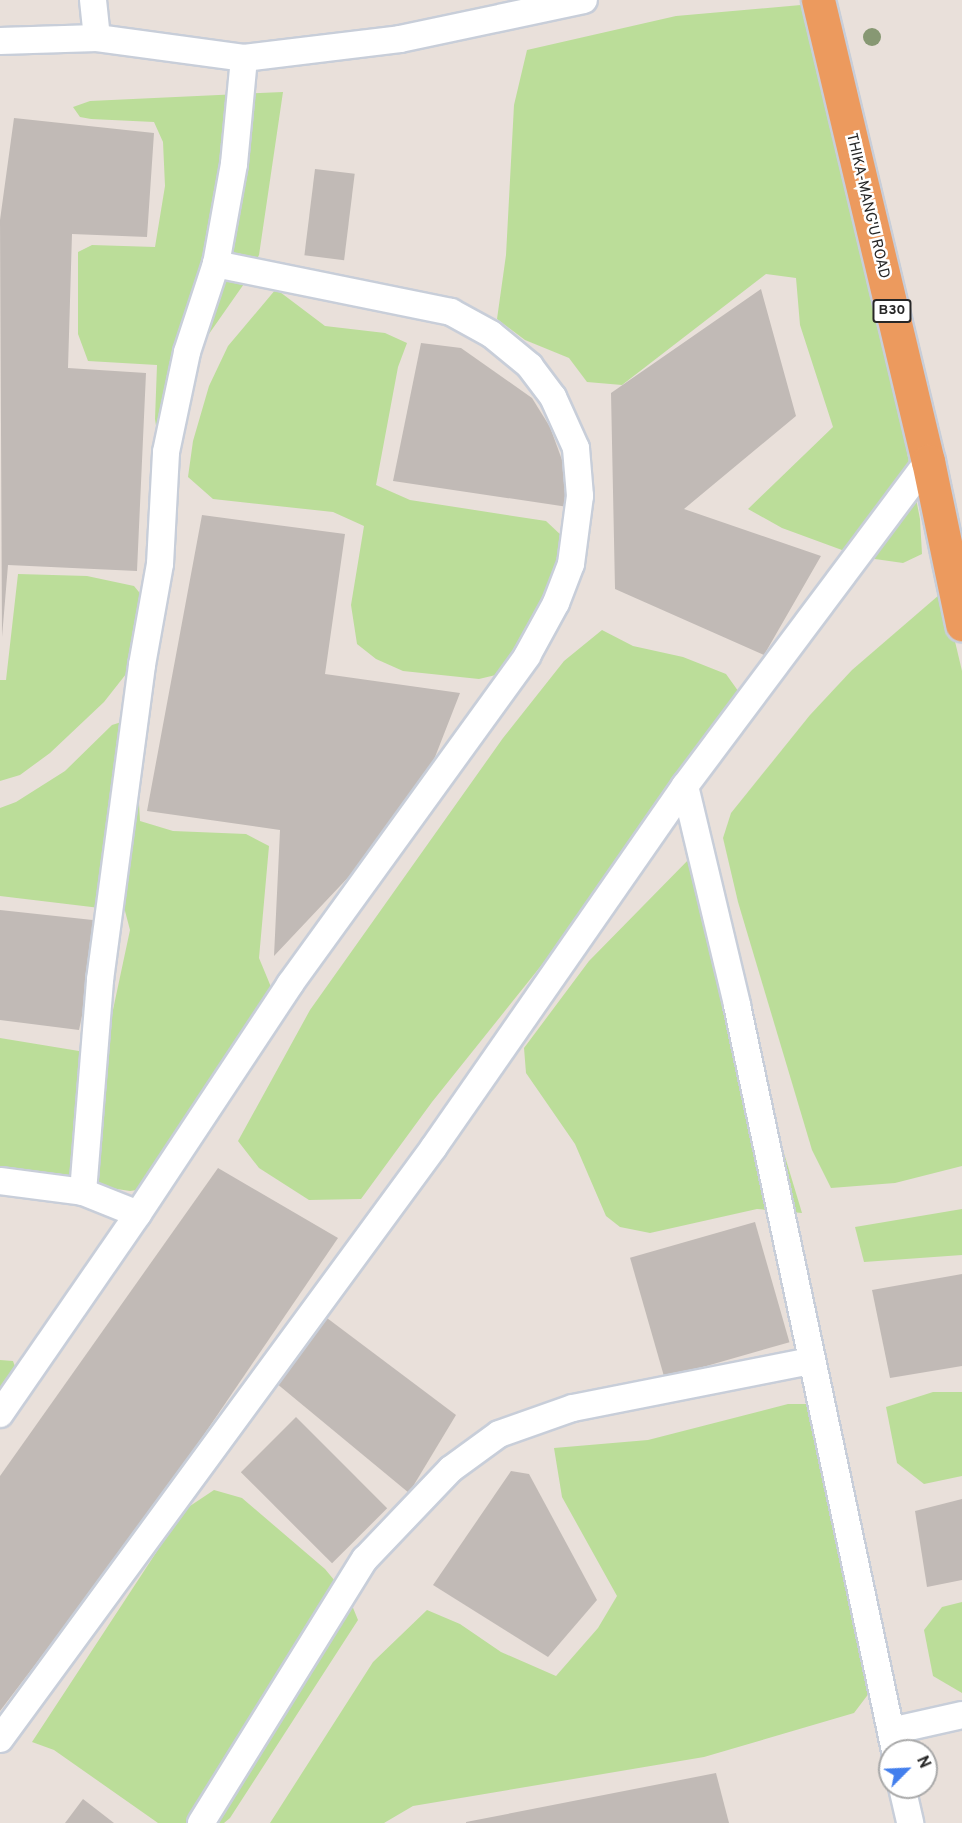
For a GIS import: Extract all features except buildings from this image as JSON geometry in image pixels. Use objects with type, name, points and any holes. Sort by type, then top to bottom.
[{"type":"highway","name":"THIKA-MANG'U ROAD","points":[[818,0],[928,461],[962,624]]},
{"type":"street","points":[[93,0],[97,38]]},
{"type":"street","points":[[0,41],[97,38],[244,58],[400,39],[513,8],[584,0]]},
{"type":"street","points":[[83,1192],[100,980],[142,665],[159,564],[166,452],[187,352],[216,264],[234,164],[244,58]]},
{"type":"street","points":[[0,1414],[138,1214],[290,984],[527,656],[556,603],[571,564],[580,496],[576,448],[553,397],[530,366],[491,334],[440,309],[216,264]]},
{"type":"street","points":[[0,1739],[447,1128],[685,786],[928,461]]},
{"type":"street","points":[[685,786],[737,1005],[810,1361],[893,1739]]},
{"type":"street","points":[[0,1181],[83,1192],[138,1214]]},
{"type":"street","points":[[201,1823],[365,1559],[451,1469],[498,1434],[573,1408],[810,1361]]},
{"type":"street","points":[[898,1739],[962,1714]]},
{"type":"street","points":[[905,1799],[910,1823]]},
{"type":"green space","points":[[801,5],[813,30],[887,349],[920,519],[922,554],[903,563],[861,557],[782,528],[748,509],[833,427],[800,325],[796,278],[766,274],[622,385],[587,382],[569,358],[525,340],[497,319],[506,255],[514,105],[527,50],[676,16]]},
{"type":"green space","points":[[283,92],[259,255],[246,281],[190,361],[164,480],[155,419],[157,365],[88,361],[78,334],[78,252],[92,245],[155,247],[165,186],[163,142],[154,122],[80,117],[73,107],[90,101]]},
{"type":"green space","points":[[276,289],[325,326],[385,333],[407,343],[398,367],[376,485],[410,500],[546,521],[563,537],[556,578],[504,673],[479,679],[403,671],[376,659],[357,644],[351,605],[364,526],[333,512],[213,499],[188,477],[193,441],[209,386],[228,346]]},
{"type":"green space","points":[[18,574],[87,576],[134,586],[143,597],[141,655],[104,702],[50,753],[20,775],[0,781],[0,680],[6,680]]},
{"type":"green space","points":[[939,595],[949,616],[962,671],[962,1166],[895,1183],[831,1188],[812,1150],[738,902],[723,838],[731,813],[810,715],[852,670]]},
{"type":"green space","points":[[602,630],[633,646],[683,657],[726,674],[746,702],[719,766],[689,792],[589,906],[432,1102],[361,1199],[309,1200],[259,1168],[238,1141],[310,1010],[503,738],[564,661]]},
{"type":"green space","points":[[134,718],[140,821],[173,831],[246,834],[269,846],[259,958],[276,999],[157,1187],[130,1191],[0,1171],[0,1038],[85,1052],[107,1038],[130,930],[125,911],[0,896],[0,808],[16,802],[65,771],[112,725]]},
{"type":"green space","points":[[694,854],[802,1213],[757,1209],[650,1233],[620,1227],[606,1216],[575,1144],[526,1073],[524,1048],[589,961]]},
{"type":"green space","points":[[962,1209],[962,1255],[864,1262],[855,1227]]},
{"type":"green space","points":[[0,1360],[13,1361],[19,1378],[0,1400]]},
{"type":"green space","points":[[933,1392],[962,1392],[962,1476],[924,1484],[897,1463],[886,1407]]},
{"type":"green space","points":[[788,1404],[827,1404],[879,1680],[854,1713],[704,1757],[413,1806],[384,1823],[270,1823],[373,1662],[427,1610],[460,1624],[501,1652],[556,1676],[598,1628],[617,1596],[562,1497],[554,1448],[648,1440]]},
{"type":"green space","points":[[214,1490],[242,1498],[325,1569],[349,1598],[358,1620],[230,1818],[224,1823],[158,1823],[54,1750],[32,1742],[184,1510]]},
{"type":"green space","points":[[962,1602],[962,1693],[933,1676],[924,1630],[942,1607]]}]
